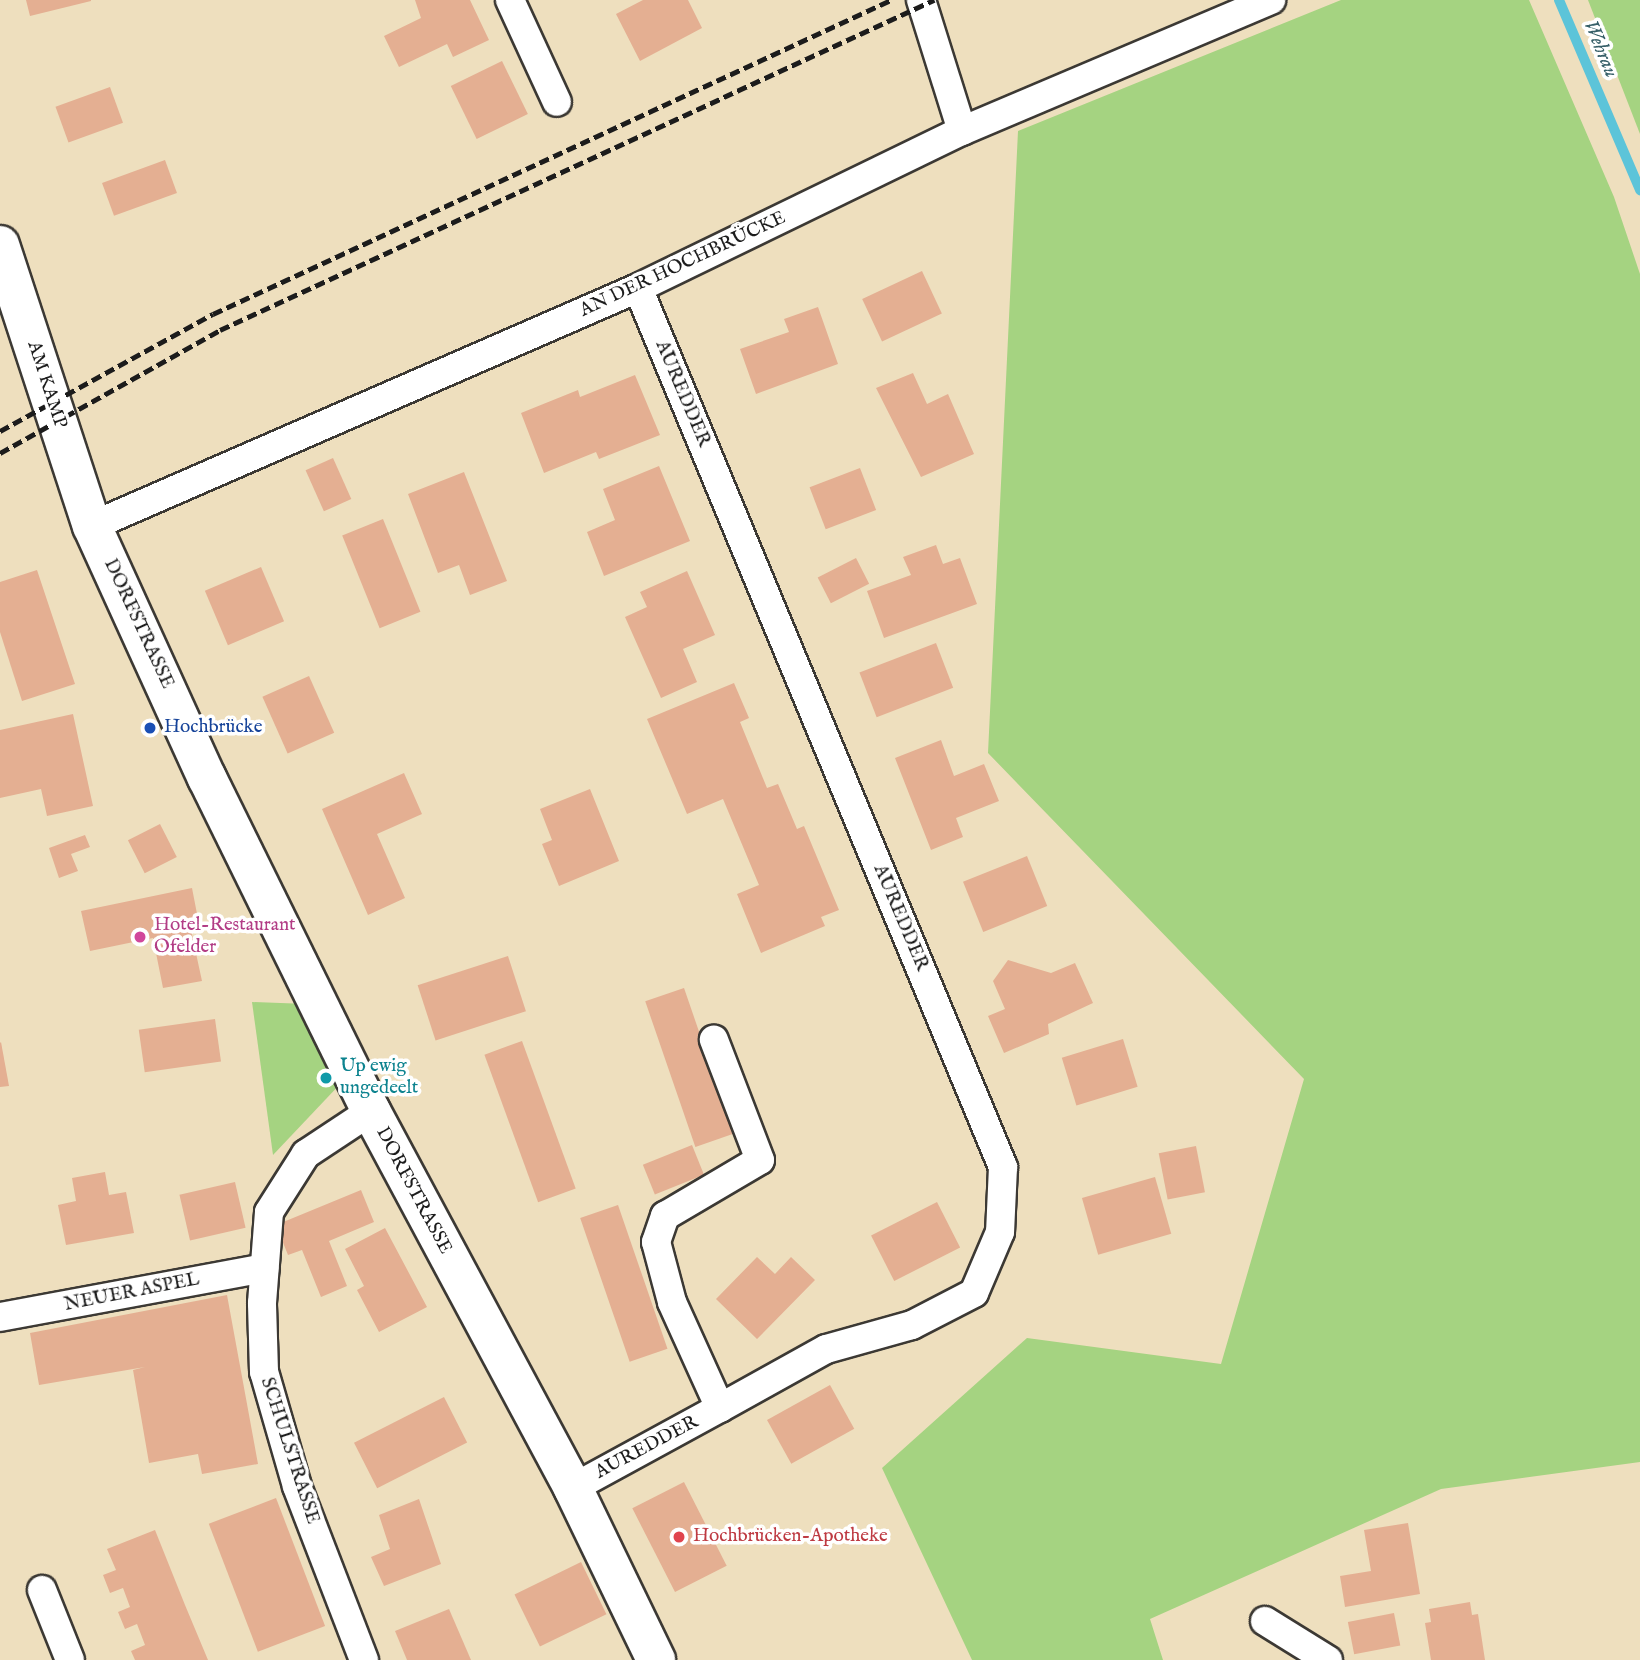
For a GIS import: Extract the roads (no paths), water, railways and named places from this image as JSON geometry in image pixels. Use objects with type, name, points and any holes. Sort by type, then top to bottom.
[{"type":"main road","name":"AM KAMP","points":[[0,245],[92,526]]},
{"type":"main road","name":"DORFSTRASSE","points":[[92,526],[245,859],[371,1111],[573,1488],[656,1660]]},
{"type":"street","points":[[510,0],[557,102]]},
{"type":"street","points":[[921,0],[962,131]]},
{"type":"street","name":"AN DER HOCHBRÜCKE","points":[[92,526],[638,288],[962,131],[1271,0]]},
{"type":"street","name":"AUREDDER","points":[[573,1488],[826,1349],[912,1325],[974,1293],[1000,1232],[1003,1167],[638,288]]},
{"type":"street","name":"AUREDDER","points":[[714,1040],[760,1160],[665,1216],[656,1242],[672,1302],[720,1408]]},
{"type":"street","name":"SCHULSTRASSE","points":[[364,1660],[297,1486],[264,1371],[265,1268],[269,1212],[306,1154],[371,1111]]},
{"type":"street","name":"NEUER ASPEL","points":[[0,1317],[265,1268]]},
{"type":"street","points":[[42,1590],[70,1660]]},
{"type":"street","points":[[1265,1621],[1328,1660]]},
{"type":"waterway","name":"Wehrau","points":[[1559,0],[1640,190]]},
{"type":"railway","points":[[0,431],[213,314],[891,0]]},
{"type":"railway","points":[[0,453],[220,330],[934,0]]},
{"type":"place","name":"Hochbrücke","points":[[150,728]]},
{"type":"place","name":"Hotel-Restaurant Ofelder","points":[[140,937]]},
{"type":"place","name":"Up ewig ungedeelt","points":[[326,1078]]},
{"type":"place","name":"Hochbrücken-Apotheke","points":[[679,1537]]}]
